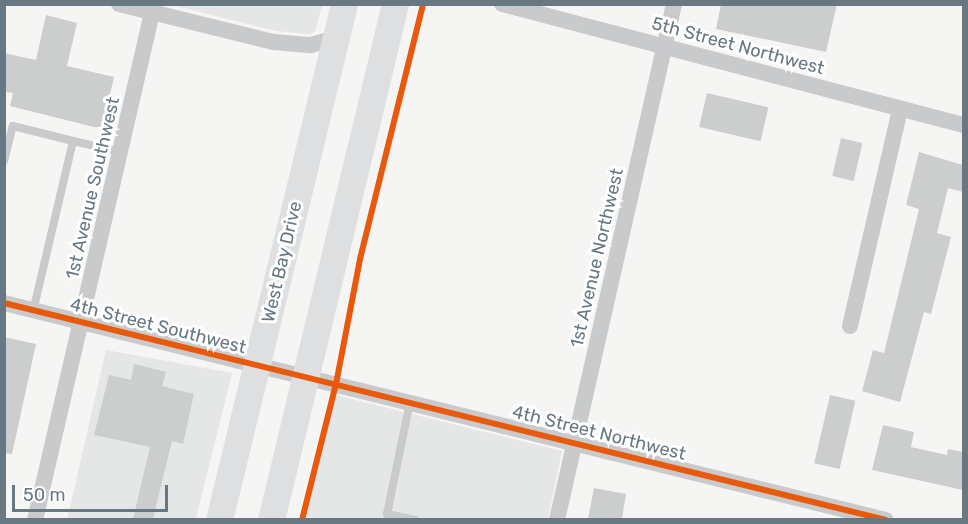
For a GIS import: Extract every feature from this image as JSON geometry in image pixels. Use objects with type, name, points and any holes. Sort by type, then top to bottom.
[{"type":"main road","name":"West Bay Drive","points":[[219,519],[258,366],[344,4]]},
{"type":"main road","points":[[271,519],[304,376],[399,7]]},
{"type":"street","points":[[119,4],[153,9],[274,42],[311,45],[336,38]]},
{"type":"street","name":"5th Street Northwest","points":[[502,4],[963,125]]},
{"type":"street","name":"1st Avenue Northwest","points":[[557,519],[674,4]]},
{"type":"street","name":"1st Avenue Southwest","points":[[35,519],[153,9]]},
{"type":"street","points":[[850,326],[900,109]]},
{"type":"street","name":"4th Street Southwest","points":[[4,303],[304,376]]},
{"type":"street","name":"4th Street Northwest","points":[[304,376],[886,519]]},
{"type":"lane","points":[[4,161],[13,126],[121,152]]},
{"type":"lane","points":[[33,311],[73,141]]},
{"type":"lane","points":[[411,402],[388,517],[415,519]]},
{"type":"shaded area","points":[[322,4],[315,32],[309,34],[276,31],[172,5]]},
{"type":"shaded area","points":[[106,350],[232,373],[196,519],[67,520]]},
{"type":"shaded area","points":[[331,394],[562,451],[548,519],[302,520]]},
{"type":"building","points":[[721,4],[837,4],[826,52],[716,29]]},
{"type":"building","points":[[46,15],[77,23],[67,66],[114,77],[102,129],[10,106],[13,93],[4,92],[4,53],[36,60]]},
{"type":"building","points":[[707,93],[768,107],[761,141],[699,127]]},
{"type":"building","points":[[841,138],[862,143],[854,181],[832,176]]},
{"type":"building","points":[[919,152],[963,165],[963,192],[948,188],[937,233],[951,237],[931,314],[924,312],[900,402],[862,391],[873,350],[884,353],[919,209],[906,205]]},
{"type":"building","points":[[4,337],[36,344],[12,454],[4,453]]},
{"type":"building","points":[[134,364],[166,372],[162,386],[194,394],[183,444],[172,441],[153,519],[133,519],[150,447],[94,435],[109,375],[131,380]]},
{"type":"building","points":[[830,395],[855,401],[840,469],[814,463]]},
{"type":"building","points":[[883,425],[914,432],[911,447],[947,455],[948,449],[963,452],[963,490],[872,470]]},
{"type":"building","points":[[594,488],[626,494],[622,519],[588,519]]},
{"type":"cycle path","points":[[302,520],[336,384],[360,259],[423,4]]},
{"type":"cycle path","points":[[4,303],[886,520]]}]
